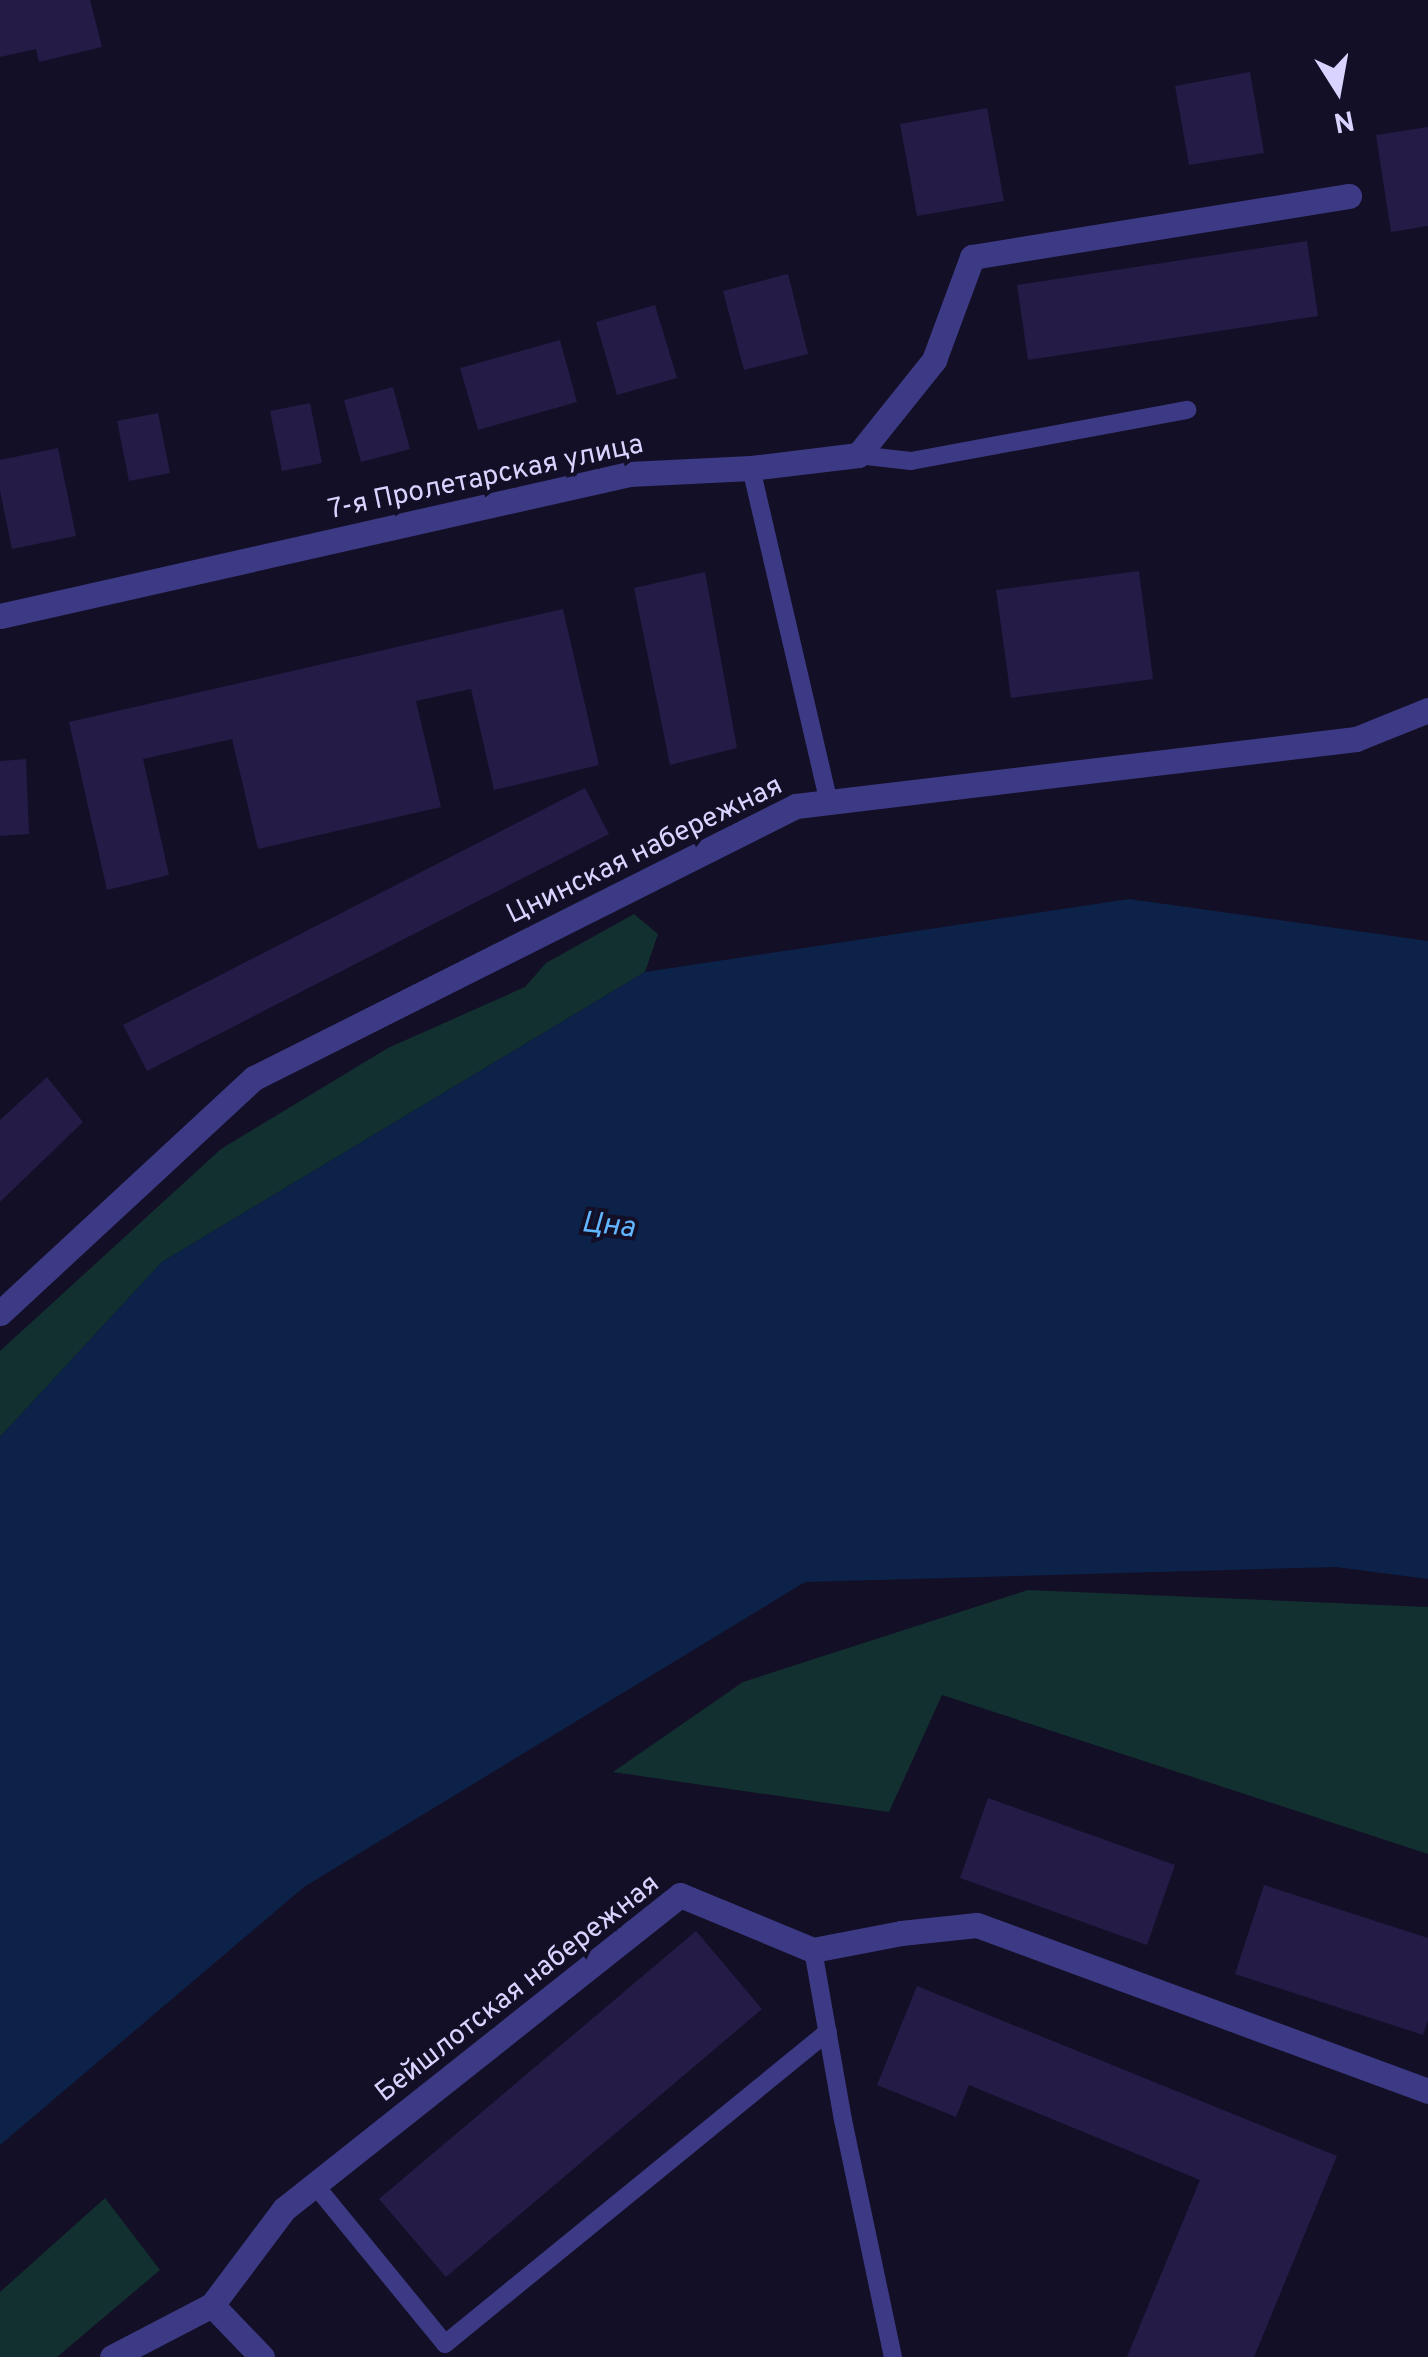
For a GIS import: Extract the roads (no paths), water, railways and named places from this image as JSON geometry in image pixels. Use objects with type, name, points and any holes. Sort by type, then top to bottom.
[{"type":"street","points":[[858,455],[934,360],[972,257],[1349,196]]},
{"type":"street","name":"7-я Пролетарская улица","points":[[0,616],[629,474],[750,468],[858,455]]},
{"type":"street","name":"Цнинская набережная","points":[[0,1313],[254,1078],[796,806],[1356,739],[1428,710]]},
{"type":"street","name":"Бейшлотская набережная","points":[[112,2357],[212,2305],[284,2209],[680,1895],[813,1950]]},
{"type":"street","points":[[813,1950],[901,1933],[978,1925],[1428,2091]]},
{"type":"street","points":[[212,2305],[262,2357]]},
{"type":"lane","points":[[858,455],[910,461],[1187,410]]},
{"type":"lane","points":[[750,468],[830,802]]},
{"type":"lane","points":[[813,1950],[893,2357]]},
{"type":"lane","points":[[315,2184],[445,2344],[828,2032]]},
{"type":"water","name":"Цна","points":[[1129,899],[1428,941],[1428,1579],[1336,1567],[805,1582],[304,1887],[0,2145],[0,1437],[162,1262],[645,972]]}]
